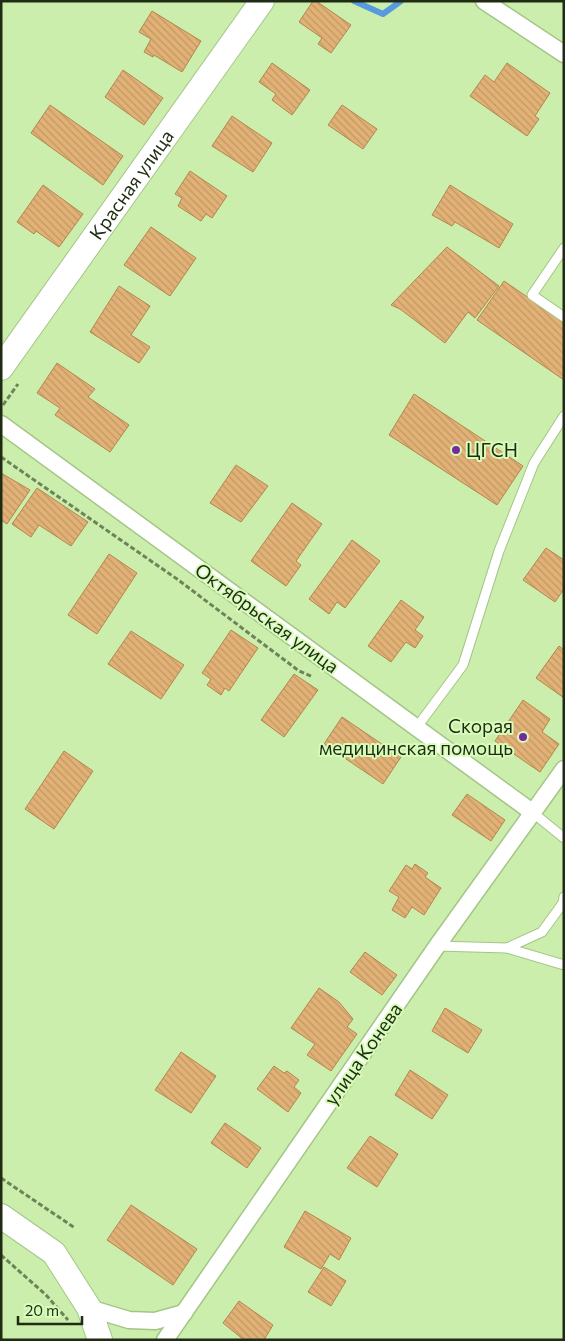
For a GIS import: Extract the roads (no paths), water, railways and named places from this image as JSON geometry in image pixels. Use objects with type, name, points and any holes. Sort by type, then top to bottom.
[{"type":"main road","name":"Красная улица","points":[[1,368],[262,1]]},
{"type":"main road","points":[[1,1216],[54,1253],[90,1308],[100,1340]]},
{"type":"street","points":[[484,1],[564,54]]},
{"type":"street","name":"Октябрьская улица","points":[[1,424],[532,812]]},
{"type":"street","name":"улица Конева","points":[[165,1340],[437,946],[564,769]]},
{"type":"street","points":[[90,1308],[129,1320],[155,1321],[184,1313]]},
{"type":"lane","points":[[564,248],[532,295],[564,317]]},
{"type":"lane","points":[[418,727],[463,665],[500,551],[534,463],[564,416]]},
{"type":"lane","points":[[532,812],[564,838]]},
{"type":"lane","points":[[507,948],[542,932],[564,897]]},
{"type":"lane","points":[[437,946],[507,948],[564,965]]},
{"type":"lane","points":[[553,962],[564,958]]},
{"type":"waterway","points":[[354,1],[383,14],[401,1]]},
{"type":"place","name":"ЦГСН","points":[[456,450]]},
{"type":"place","name":"Скорая медицинская помощь","points":[[523,737]]}]
